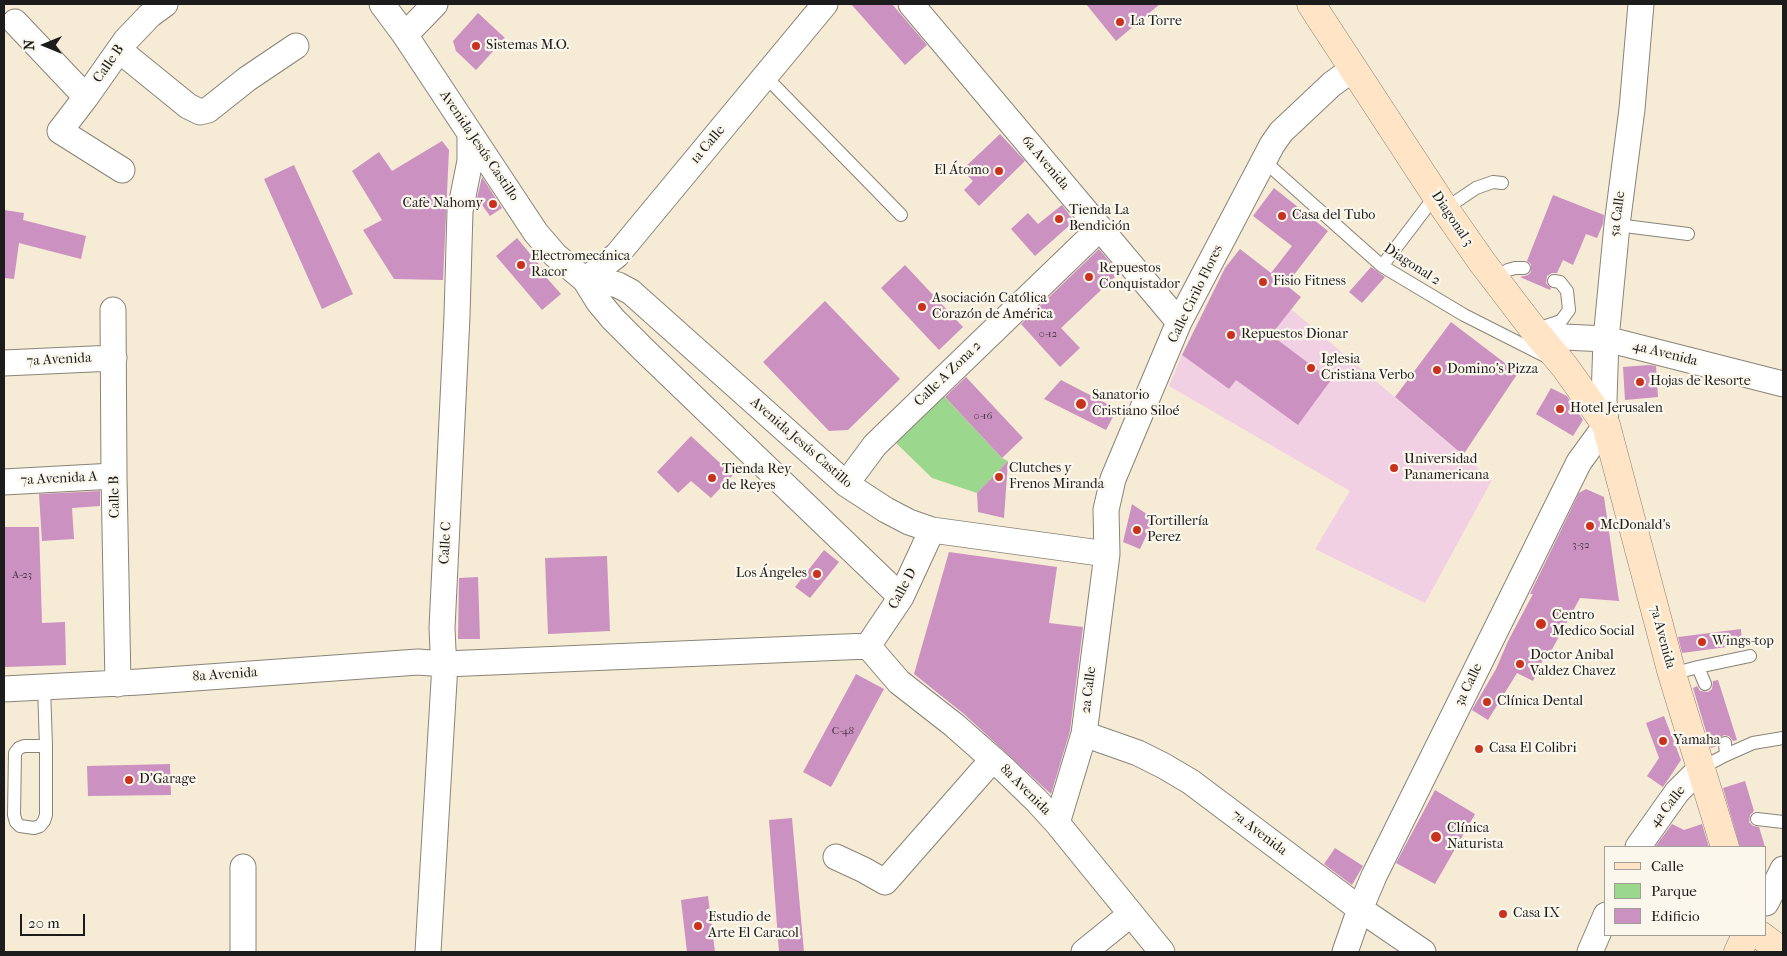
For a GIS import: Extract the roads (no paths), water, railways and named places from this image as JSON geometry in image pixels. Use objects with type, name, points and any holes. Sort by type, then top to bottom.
[{"type":"main road","name":"Diagonal 3","points":[[1311,4],[1441,202],[1494,278],[1565,366],[1606,425]]},
{"type":"main road","name":"7a Avenida","points":[[1606,425],[1672,674],[1701,768],[1725,834]]},
{"type":"main road","points":[[1738,952],[1746,936]]},
{"type":"main road","points":[[1761,936],[1783,952]]},
{"type":"street","name":"Calle B","points":[[122,170],[60,131],[139,25],[165,4]]},
{"type":"street","name":"Avenida Jesús Castillo","points":[[382,4],[405,35],[536,233],[555,255],[585,280],[598,301],[613,319],[715,420],[901,597]]},
{"type":"street","points":[[405,35],[435,4]]},
{"type":"street","name":"1a Calle","points":[[585,280],[616,255],[825,4]]},
{"type":"street","name":"6a Avenida","points":[[911,4],[1179,322]]},
{"type":"street","name":"5a Calle","points":[[1606,425],[1606,339],[1617,225],[1632,109],[1641,4]]},
{"type":"street","points":[[15,22],[86,97]]},
{"type":"street","points":[[119,50],[188,106],[200,112],[208,110],[247,79],[296,46]]},
{"type":"street","name":"Calle Cirilo Flores","points":[[1107,554],[1106,510],[1113,480],[1179,322],[1264,160],[1281,132],[1332,84],[1353,69]]},
{"type":"street","name":"Calle C","points":[[428,952],[445,664],[442,628],[457,316],[460,211],[470,161],[470,134]]},
{"type":"street","name":"Calle A Zona 2","points":[[846,484],[861,461],[875,445],[1100,228]]},
{"type":"street","name":"Avenida Jesús Castillo","points":[[585,280],[618,284],[630,292],[846,484],[886,510],[909,522],[932,530],[1107,554]]},
{"type":"street","name":"Calle B","points":[[113,310],[118,684]]},
{"type":"street","name":"4a Avenida","points":[[1540,336],[1606,339],[1783,384]]},
{"type":"street","name":"7a Avenida","points":[[4,363],[114,358]]},
{"type":"street","name":"3a Calle","points":[[1345,952],[1374,876],[1579,462],[1606,425]]},
{"type":"street","name":"7a Avenida A","points":[[4,482],[114,476]]},
{"type":"street","name":"Calle D","points":[[868,646],[901,597],[932,530]]},
{"type":"street","name":"2a Calle","points":[[1057,823],[1084,734],[1107,554]]},
{"type":"street","name":"8a Avenida","points":[[4,689],[118,684],[418,662],[445,664],[868,646],[899,682],[954,725],[1036,800],[1162,952]]},
{"type":"street","name":"7a Avenida","points":[[1084,734],[1138,753],[1191,782],[1360,909],[1423,952]]},
{"type":"street","points":[[836,857],[885,882],[993,759]]},
{"type":"street","name":"4a Calle","points":[[1639,846],[1677,792],[1701,768]]},
{"type":"street","points":[[243,867],[244,952]]},
{"type":"street","points":[[1767,901],[1783,869]]},
{"type":"street","points":[[1084,952],[1131,914]]},
{"type":"street","points":[[1590,952],[1604,920]]},
{"type":"lane","points":[[765,76],[901,215]]},
{"type":"lane","name":"Diagonal 2","points":[[1264,160],[1382,266],[1464,315],[1565,366]]},
{"type":"lane","points":[[1382,266],[1441,202],[1493,182],[1502,183]]},
{"type":"lane","points":[[1617,225],[1688,234]]},
{"type":"lane","points":[[1494,278],[1508,270],[1524,268]]},
{"type":"lane","points":[[1540,336],[1561,321],[1569,310],[1567,291],[1560,282],[1554,281]]},
{"type":"lane","points":[[1672,674],[1750,656]]},
{"type":"lane","points":[[1698,667],[1705,684]]},
{"type":"lane","points":[[44,687],[46,746],[46,815],[40,826],[34,828],[20,826],[16,822],[14,815],[15,753],[24,746],[46,746]]},
{"type":"lane","points":[[1701,768],[1725,749],[1783,738]]},
{"type":"lane","points":[[1757,818],[1783,822]]},
{"type":"place","name":"La Torre","points":[[1120,22]]},
{"type":"place","name":"Sistemas M.O.","points":[[476,46]]},
{"type":"place","name":"El Átomo","points":[[999,171]]},
{"type":"place","name":"Cafe Nahomy","points":[[493,204]]},
{"type":"place","name":"Casa del Tubo","points":[[1282,216]]},
{"type":"place","name":"Tienda La Bendición","points":[[1059,219]]},
{"type":"place","name":"Electromecánica Racor","points":[[521,265]]},
{"type":"place","name":"Repuestos Conquistador","points":[[1089,277]]},
{"type":"place","name":"Fisio Fitness","points":[[1263,282]]},
{"type":"place","name":"Asociación Católica Corazón de América","points":[[922,307]]},
{"type":"place","name":"Repuestos Dionar","points":[[1231,335]]},
{"type":"place","name":"Iglesia Cristiana Verbo","points":[[1311,368]]},
{"type":"place","name":"Domino's Pizza","points":[[1437,370]]},
{"type":"place","name":"Hojas de Resorte","points":[[1640,382]]},
{"type":"place","name":"Sanatorio Cristiano Siloé","points":[[1081,404]]},
{"type":"place","name":"Hotel Jerusalen","points":[[1560,409]]},
{"type":"place","name":"Universidad Panamericana","points":[[1394,468]]},
{"type":"place","name":"Clutches y Frenos Miranda","points":[[999,477]]},
{"type":"place","name":"Tienda Rey de Reyes","points":[[712,478]]},
{"type":"place","name":"McDonald's","points":[[1590,526]]},
{"type":"place","name":"Tortillería Perez","points":[[1137,530]]},
{"type":"place","name":"Los Ángeles","points":[[817,574]]},
{"type":"place","name":"Centro Medico Social","points":[[1541,624]]},
{"type":"place","name":"Wings-top","points":[[1702,642]]},
{"type":"place","name":"Doctor Anibal Valdez Chavez","points":[[1520,664]]},
{"type":"place","name":"Clínica Dental","points":[[1487,702]]},
{"type":"place","name":"Yamaha","points":[[1663,741]]},
{"type":"place","name":"Casa El Colibri","points":[[1479,749]]},
{"type":"place","name":"D'Garage","points":[[129,780]]},
{"type":"place","name":"Clínica Naturista","points":[[1436,837]]},
{"type":"place","name":"Casa IX","points":[[1503,914]]},
{"type":"place","name":"Estudio de Arte El Caracol","points":[[698,926]]}]
